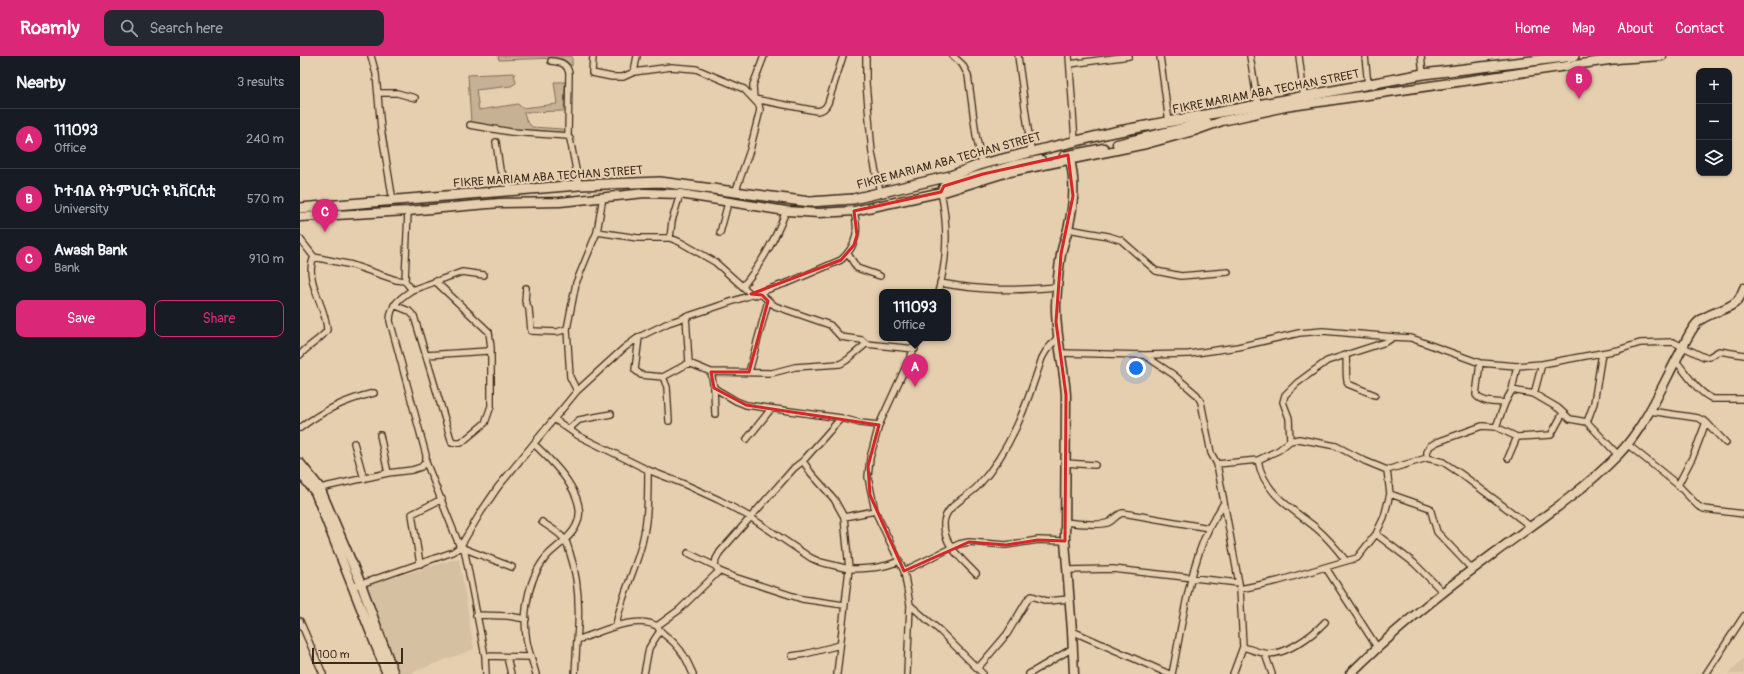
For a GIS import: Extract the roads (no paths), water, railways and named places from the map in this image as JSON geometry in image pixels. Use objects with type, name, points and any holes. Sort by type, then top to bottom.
[{"type":"main road","name":"FIKRE MARIAM ABA TECHAN STREET","points":[[300,208],[580,184],[660,182],[810,202],[853,199],[950,176],[982,164],[1031,151],[1114,132],[1423,74],[1574,56]]},
{"type":"main road","points":[[1209,124],[1220,112]]},
{"type":"street","points":[[371,56],[376,74],[379,93],[381,129],[394,201]]},
{"type":"street","points":[[593,56],[593,74],[612,78],[623,77],[634,72],[670,67],[696,69],[744,89],[759,105],[759,115],[735,193]]},
{"type":"street","points":[[634,72],[636,56]]},
{"type":"street","points":[[754,99],[753,85],[764,56]]},
{"type":"street","points":[[754,99],[817,111],[822,110],[826,108],[828,103],[843,56]]},
{"type":"street","points":[[866,56],[866,83],[872,153],[880,192]]},
{"type":"street","points":[[953,56],[962,64],[968,75],[976,135],[982,164]]},
{"type":"street","points":[[1018,56],[1031,151]]},
{"type":"street","points":[[1069,56],[1075,141]]},
{"type":"street","points":[[1070,64],[1129,56]]},
{"type":"street","points":[[1160,56],[1169,122]]},
{"type":"street","points":[[1250,56],[1258,105]]},
{"type":"street","points":[[1299,56],[1304,96]]},
{"type":"street","points":[[1365,56],[1368,85]]},
{"type":"street","points":[[1421,56],[1423,74]]},
{"type":"street","points":[[300,217],[408,211],[500,203],[560,202],[645,193],[680,194],[786,211],[819,213],[854,211],[941,192],[1006,173],[1107,147],[1242,116],[1329,100],[1553,69],[1620,57],[1662,56]]},
{"type":"street","points":[[551,61],[562,62],[568,68],[569,72],[568,136],[570,139],[580,184]]},
{"type":"street","points":[[379,93],[397,93],[415,98]]},
{"type":"street","points":[[470,125],[512,132],[568,136]]},
{"type":"street","points":[[496,142],[500,170],[507,179],[510,191]]},
{"type":"street","points":[[1069,157],[1073,196],[1068,228],[1061,254],[1057,287],[1056,322],[1064,371],[1066,395],[1064,522],[1074,674]]},
{"type":"street","points":[[939,289],[945,266],[946,228],[946,214],[941,192]]},
{"type":"street","points":[[670,238],[672,221],[680,194]]},
{"type":"street","points":[[578,390],[570,377],[567,330],[576,283],[597,232],[603,197]]},
{"type":"street","points":[[720,233],[728,202]]},
{"type":"street","points":[[408,211],[405,281],[412,290]]},
{"type":"street","points":[[743,286],[763,258],[786,211]]},
{"type":"street","points":[[357,586],[462,548],[481,512],[498,487],[578,390],[609,360],[639,337],[686,316],[790,282],[841,260],[848,254],[854,245],[857,235],[857,225],[854,211]]},
{"type":"street","points":[[1068,228],[1121,240],[1156,271],[1181,276],[1228,272]]},
{"type":"street","points":[[597,232],[638,238],[670,238],[703,254],[752,294],[762,295],[775,306],[830,325],[841,337],[862,340],[866,344],[915,349]]},
{"type":"street","points":[[300,239],[314,257],[360,268],[396,280],[405,281]]},
{"type":"street","points":[[848,254],[857,268],[880,276]]},
{"type":"street","points":[[300,354],[326,333],[327,330],[314,284],[312,268],[314,257]]},
{"type":"street","points":[[484,275],[462,272],[412,290],[391,309],[390,321],[426,455],[426,462],[462,548],[474,595],[476,615],[485,656],[486,674]]},
{"type":"street","points":[[394,305],[409,311],[414,316],[452,444],[461,443],[485,423],[491,406],[491,348],[489,332],[435,281]]},
{"type":"street","points":[[940,283],[980,290],[1006,291],[1057,287]]},
{"type":"street","points":[[526,288],[525,301],[529,309],[531,331],[557,332],[567,330]]},
{"type":"street","points":[[1350,674],[1377,647],[1443,592],[1581,489],[1618,455],[1650,411],[1683,346],[1698,323],[1736,302],[1744,288]]},
{"type":"street","points":[[749,372],[768,301]]},
{"type":"street","points":[[686,316],[689,363]]},
{"type":"street","points":[[1061,353],[1144,355],[1189,354],[1238,347],[1299,333],[1323,331],[1411,338],[1480,363],[1517,366],[1542,364],[1602,353],[1640,343],[1673,342],[1704,357],[1709,357],[1719,351],[1744,356]]},
{"type":"street","points":[[639,337],[635,366],[636,372],[641,375],[663,377],[689,363]]},
{"type":"street","points":[[1290,441],[1289,423],[1283,402],[1285,395],[1327,361],[1386,342],[1394,337]]},
{"type":"street","points":[[976,574],[951,548],[944,526],[945,517],[951,509],[977,487],[1012,438],[1025,408],[1042,358],[1046,351],[1058,338]]},
{"type":"street","points":[[908,673],[910,605],[904,571],[875,511],[868,478],[870,458],[879,425],[918,341]]},
{"type":"street","points":[[689,363],[711,372],[772,372],[795,367],[840,364],[866,344]]},
{"type":"street","points":[[426,355],[488,351],[491,348]]},
{"type":"street","points":[[1587,422],[1594,403],[1602,353]]},
{"type":"street","points":[[1144,355],[1174,375],[1197,394],[1202,402],[1211,453],[1217,464],[1223,504],[1230,527],[1240,586],[1243,647],[1233,674]]},
{"type":"street","points":[[1346,356],[1348,368],[1346,380],[1348,384],[1375,395]]},
{"type":"street","points":[[1676,361],[1696,386],[1709,397],[1713,399],[1744,399]]},
{"type":"street","points":[[1480,363],[1476,396],[1479,399],[1486,401],[1505,404]]},
{"type":"street","points":[[1534,394],[1542,364]]},
{"type":"street","points":[[1496,427],[1512,390],[1517,366]]},
{"type":"street","points":[[711,372],[714,388],[715,414]]},
{"type":"street","points":[[663,377],[667,387],[669,421]]},
{"type":"street","points":[[714,388],[746,405],[841,418],[860,423],[879,425]]},
{"type":"street","points":[[1512,390],[1534,394],[1558,408],[1570,419],[1587,422],[1618,455]]},
{"type":"street","points":[[300,428],[317,415],[337,404],[374,393]]},
{"type":"street","points":[[747,439],[771,409]]},
{"type":"street","points":[[1650,411],[1688,416],[1706,422],[1726,443]]},
{"type":"street","points":[[1427,458],[1427,452],[1430,446],[1437,442],[1482,426],[1496,427],[1517,437],[1551,435],[1563,413]]},
{"type":"street","points":[[569,429],[579,420],[611,414]]},
{"type":"street","points":[[644,674],[649,648],[658,629],[679,610],[717,569],[716,559],[720,552],[794,468],[803,461],[841,418]]},
{"type":"street","points":[[554,419],[569,429],[648,470],[719,500],[750,517],[811,558],[820,562],[849,569],[865,569],[888,566],[899,561]]},
{"type":"street","points":[[1678,485],[1691,461],[1706,422]]},
{"type":"street","points":[[380,435],[388,473]]},
{"type":"street","points":[[1508,458],[1517,437]]},
{"type":"street","points":[[1217,464],[1258,460],[1279,450],[1290,441],[1304,440],[1336,446],[1365,461],[1387,470],[1427,458],[1443,462],[1530,526]]},
{"type":"street","points":[[354,443],[364,479]]},
{"type":"street","points":[[534,444],[564,476],[574,492],[578,503],[576,526],[536,571],[530,591],[526,619],[526,634],[536,674]]},
{"type":"street","points":[[1627,444],[1678,485],[1698,506],[1704,509],[1744,514]]},
{"type":"street","points":[[1258,460],[1259,468],[1265,480],[1280,500],[1316,528],[1334,545],[1346,561]]},
{"type":"street","points":[[803,461],[811,473],[834,499],[844,517],[849,569],[837,674]]},
{"type":"street","points":[[320,488],[421,467],[426,462]]},
{"type":"street","points":[[300,463],[320,488],[357,586],[387,674]]},
{"type":"street","points":[[1065,463],[1095,465]]},
{"type":"street","points":[[616,626],[624,593],[642,542],[646,520],[648,470]]},
{"type":"street","points":[[1068,570],[1113,569],[1240,586],[1326,568],[1357,558],[1376,534],[1384,518],[1390,494],[1387,470]]},
{"type":"street","points":[[300,473],[315,492],[394,674]]},
{"type":"street","points":[[1390,494],[1430,508],[1437,532],[1472,569]]},
{"type":"street","points":[[420,564],[412,514],[442,499]]},
{"type":"street","points":[[1072,631],[1167,674],[1200,552],[1209,528],[1223,504]]},
{"type":"street","points":[[844,517],[875,511]]},
{"type":"street","points":[[1064,522],[1105,523],[1111,521],[1123,512],[1209,528]]},
{"type":"street","points":[[542,522],[565,539],[576,578],[579,618],[576,674]]},
{"type":"street","points":[[1376,534],[1414,563],[1443,592]]},
{"type":"street","points":[[904,571],[951,548],[968,542],[1006,545],[1038,540],[1065,542]]},
{"type":"street","points":[[462,548],[512,567]]},
{"type":"street","points":[[688,553],[717,569],[802,599],[844,605]]},
{"type":"street","points":[[1326,568],[1377,647]]},
{"type":"street","points":[[978,668],[1007,634],[1028,599],[1032,596],[1046,601],[1070,599]]},
{"type":"street","points":[[910,605],[939,630],[983,674]]},
{"type":"street","points":[[476,615],[508,616],[526,619]]},
{"type":"street","points":[[1706,674],[1744,616]]},
{"type":"street","points":[[300,620],[323,674]]},
{"type":"street","points":[[1243,647],[1255,649],[1265,654],[1273,653],[1296,645],[1314,633],[1325,622]]},
{"type":"street","points":[[578,640],[616,626],[636,623],[653,624],[688,660],[693,674]]},
{"type":"street","points":[[792,656],[840,645]]},
{"type":"street","points":[[1029,674],[1073,648]]},
{"type":"street","points":[[1265,654],[1272,674]]},
{"type":"street","points":[[485,656],[507,658],[531,657]]},
{"type":"street","points":[[507,658],[511,674]]},
{"type":"place","name":"ኮተብል የትምህርት ዩኒቨርሲቲ","points":[[1579,99]]},
{"type":"place","name":"Awash Bank","points":[[325,232]]},
{"type":"place","name":"111093","points":[[915,387]]}]
